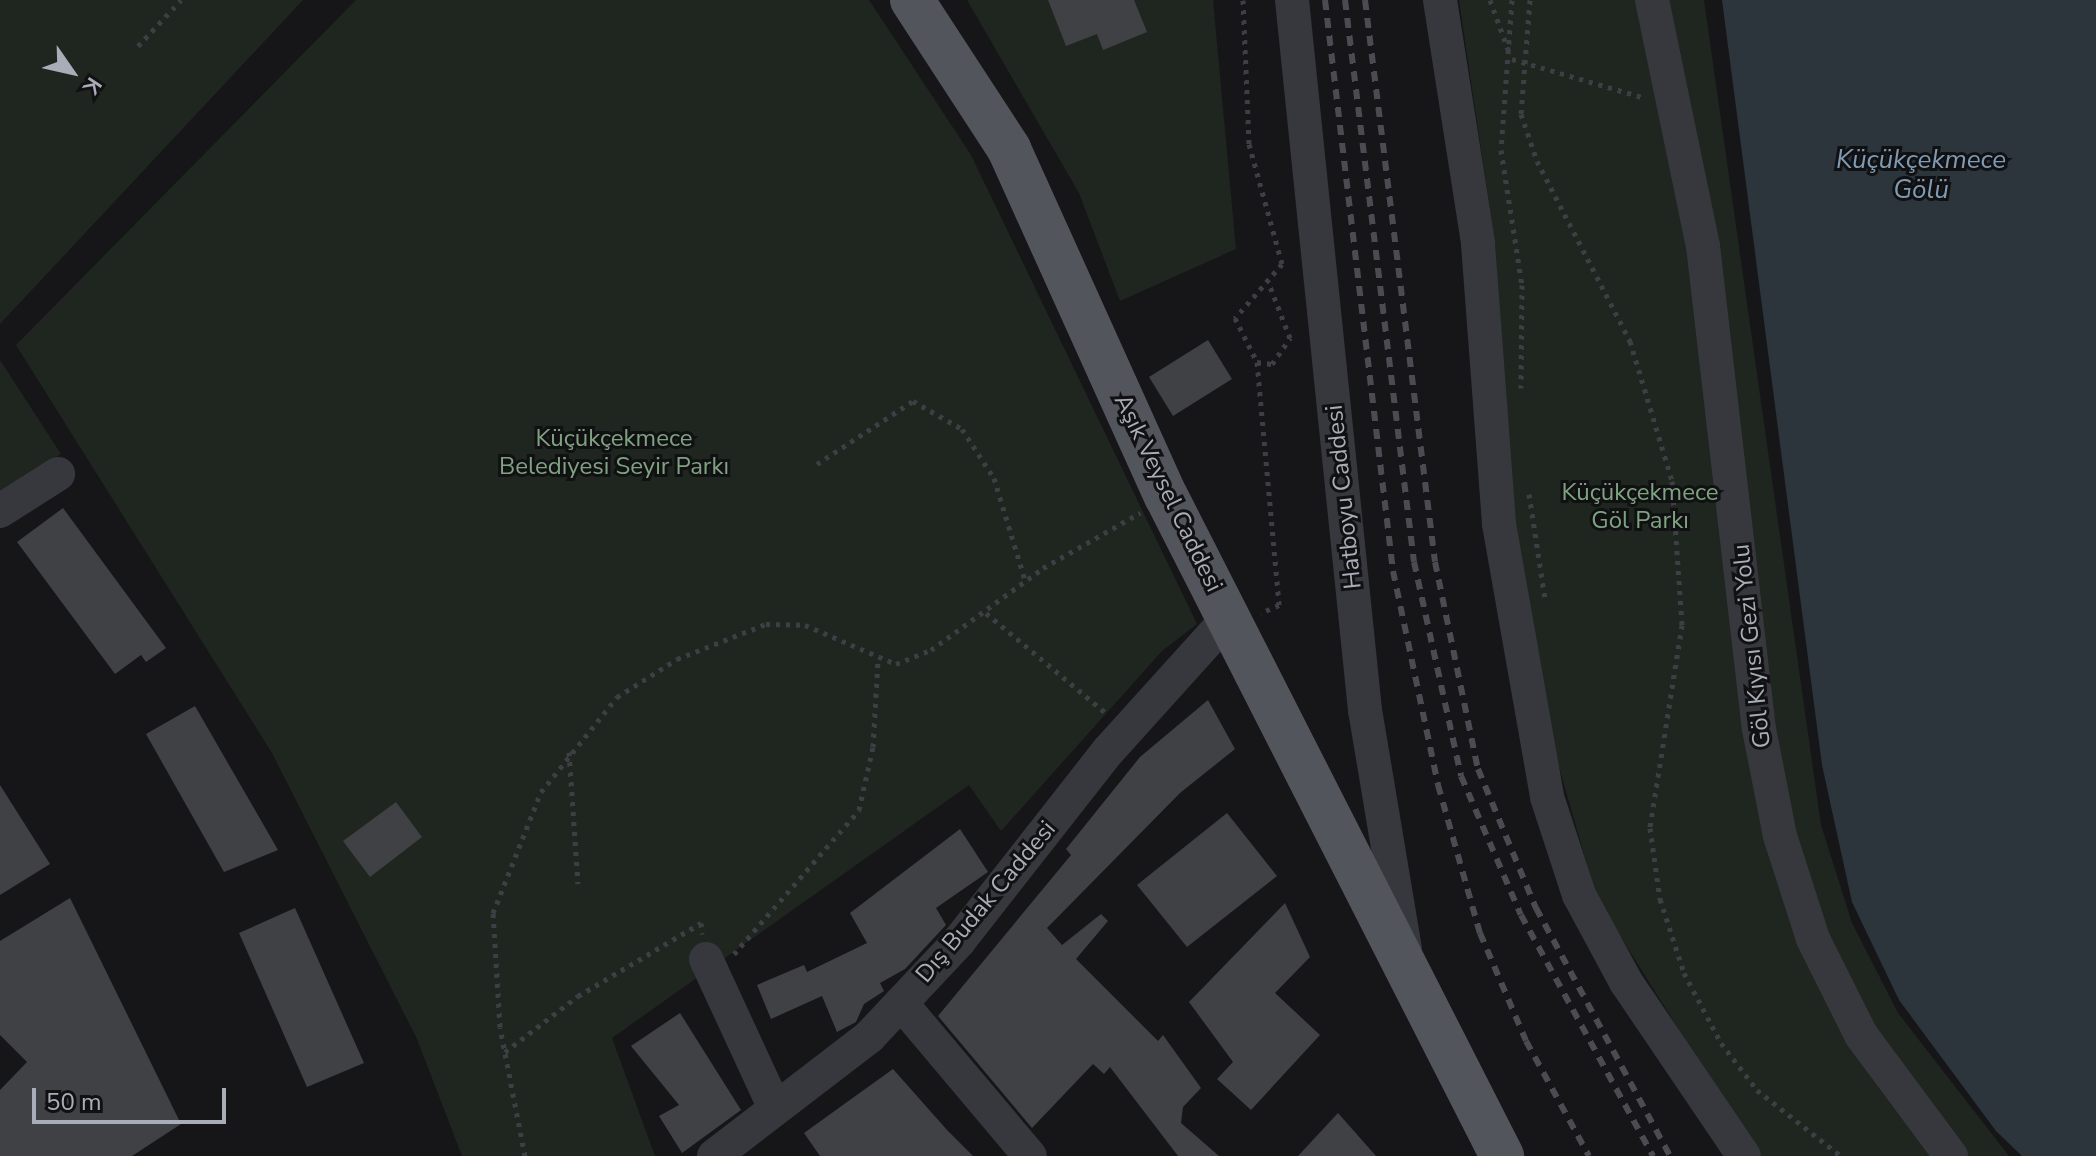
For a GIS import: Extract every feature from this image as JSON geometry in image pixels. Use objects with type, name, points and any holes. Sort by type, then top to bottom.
[{"type":"main road","name":"Aşık Veysel Caddesi","points":[[912,0],[1009,149],[1241,617],[1413,992],[1502,1156]]},
{"type":"street","name":"Hatboyu Caddesi","points":[[1292,0],[1365,710],[1413,992]]},
{"type":"street","points":[[1440,0],[1478,244],[1499,524],[1547,797],[1579,895],[1626,982],[1744,1156]]},
{"type":"street","name":"Göl Kıyısı Gezi Yolu","points":[[1652,0],[1703,246],[1759,729],[1780,836],[1813,939],[1861,1035],[1951,1156]]},
{"type":"street","points":[[0,511],[58,474]]},
{"type":"street","name":"Dış Budak Caddesi","points":[[714,1156],[773,1104],[869,1037],[901,1003],[1124,733],[1241,617]]},
{"type":"street","points":[[706,959],[773,1104]]},
{"type":"street","points":[[901,1003],[1030,1156]]},
{"type":"path","points":[[138,46],[181,0]]},
{"type":"path","points":[[1241,617],[1279,605],[1257,362],[1235,318],[1282,264],[1249,144],[1243,0]]},
{"type":"path","points":[[1490,0],[1512,59],[1648,99]]},
{"type":"path","points":[[1512,0],[1512,59],[1501,150],[1521,270],[1522,394]]},
{"type":"path","points":[[1530,0],[1521,114],[1537,161],[1630,341],[1672,481],[1682,625],[1650,828],[1660,899],[1684,973],[1721,1043],[1757,1090],[1841,1156]]},
{"type":"path","points":[[1257,362],[1272,364],[1290,338],[1268,281]]},
{"type":"path","points":[[817,464],[913,401],[962,429],[994,478],[1026,583]]},
{"type":"path","points":[[1528,486],[1546,616]]},
{"type":"path","points":[[525,1156],[505,1052],[493,913],[518,840],[569,751],[617,697],[653,673],[766,624],[805,625],[878,661],[896,664],[931,650],[1026,583],[1144,510]]},
{"type":"path","points":[[986,613],[1084,689],[1124,733]]},
{"type":"path","points":[[505,1052],[578,996],[701,923],[706,959],[734,954],[859,810],[873,747],[878,661]]},
{"type":"path","points":[[569,751],[578,884]]},
{"type":"green space","points":[[0,0],[303,0],[0,324]]},
{"type":"green space","name":"Küçükçekmece Belediyesi Seyir Parkı","points":[[356,0],[869,0],[971,155],[1197,624],[1162,651],[1001,831],[969,785],[612,1038],[655,1156],[462,1156],[417,1039],[272,753],[16,345]]},
{"type":"green space","points":[[967,0],[1213,0],[1236,249],[1120,301],[1079,193]]},
{"type":"green space","name":"Küçükçekmece Göl Parkı","points":[[1459,0],[1704,0],[1821,825],[1852,923],[1898,1013],[2009,1156],[1758,1156],[1597,899],[1534,680],[1510,520],[1495,244]]},
{"type":"green space","points":[[0,360],[61,454],[0,495]]},
{"type":"water","name":"Küçükçekmece Gölü","points":[[1722,0],[2096,0],[2096,1156],[2022,1156],[1996,1131],[1899,1000],[1852,902],[1822,765]]},
{"type":"building","points":[[1048,0],[1134,0],[1147,32],[1103,50],[1097,34],[1066,46]]},
{"type":"building","points":[[1208,340],[1232,379],[1173,416],[1149,377]]},
{"type":"building","points":[[63,508],[166,648],[146,662],[141,655],[115,674],[17,542]]},
{"type":"building","points":[[1208,700],[1235,749],[1180,793],[1047,928],[1062,945],[1101,914],[1108,921],[1076,959],[1158,1041],[1163,1035],[1201,1088],[1183,1107],[1181,1123],[1219,1156],[1178,1156],[1110,1067],[1104,1074],[1093,1064],[1032,1128],[938,1016],[1071,855],[1066,849],[1140,757]]},
{"type":"building","points":[[195,706],[278,850],[224,872],[146,734]]},
{"type":"building","points":[[0,785],[50,864],[0,895]]},
{"type":"building","points":[[396,802],[422,837],[370,877],[343,841]]},
{"type":"building","points":[[1227,813],[1277,876],[1187,947],[1137,885]]},
{"type":"building","points":[[960,829],[988,872],[936,908],[946,925],[905,969],[880,983],[884,991],[864,1004],[856,1022],[837,1032],[822,996],[771,1019],[757,985],[804,965],[807,972],[867,943],[850,913]]},
{"type":"building","points":[[70,898],[181,1124],[132,1156],[0,1156],[0,1090],[27,1062],[0,1035],[0,941]]},
{"type":"building","points":[[1285,903],[1310,957],[1275,993],[1320,1035],[1251,1110],[1217,1079],[1233,1062],[1189,1002]]},
{"type":"building","points":[[295,908],[364,1063],[307,1087],[239,933]]},
{"type":"building","points":[[680,1013],[741,1110],[682,1153],[659,1116],[679,1105],[631,1046]]},
{"type":"building","points":[[893,1069],[973,1156],[820,1156],[804,1133]]},
{"type":"building","points":[[1338,1113],[1376,1156],[1298,1156]]},
{"type":"railway","points":[[1325,0],[1393,571],[1438,785],[1480,933],[1526,1041],[1589,1156]]},
{"type":"railway","points":[[1345,0],[1414,562],[1461,776],[1521,915],[1653,1156]]},
{"type":"railway","points":[[1365,0],[1435,562],[1478,769],[1536,908],[1670,1156]]}]
